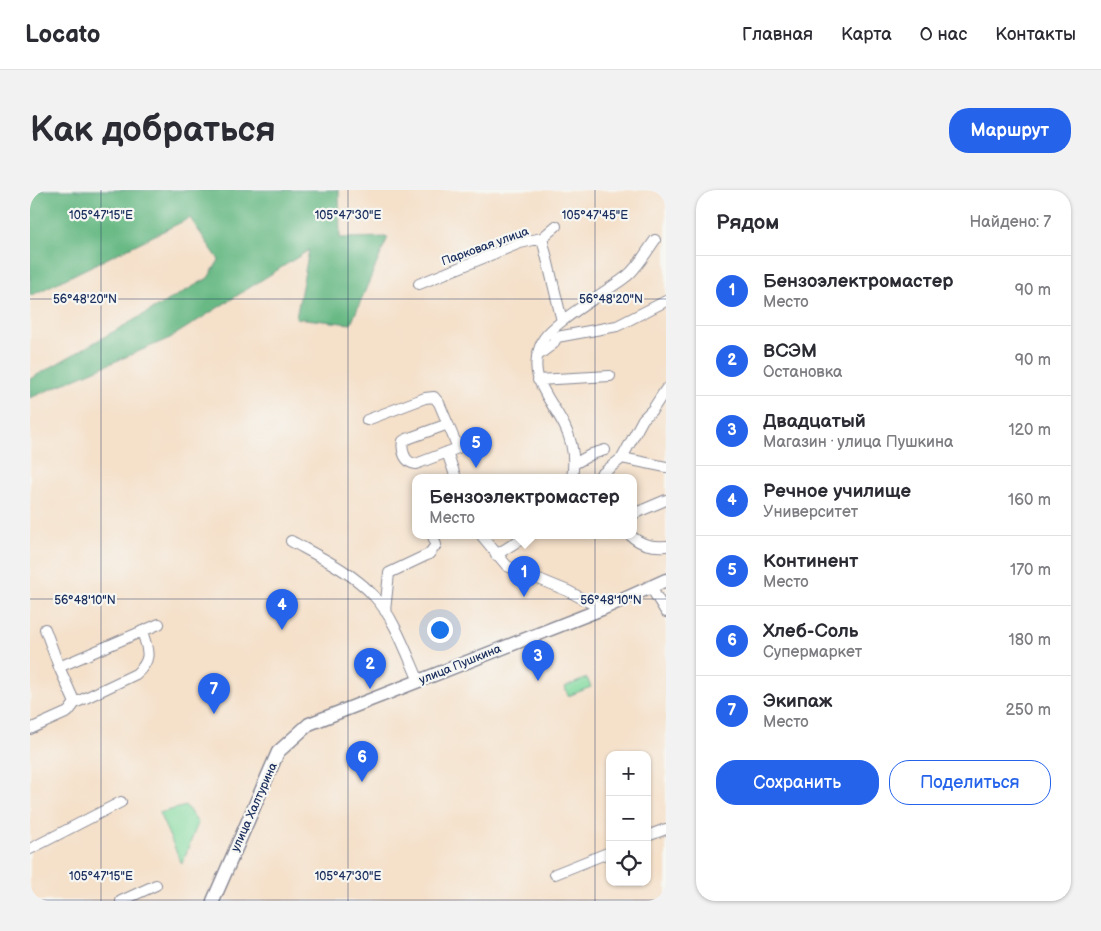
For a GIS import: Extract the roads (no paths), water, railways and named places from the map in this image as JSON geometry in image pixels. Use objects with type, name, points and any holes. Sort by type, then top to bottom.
[{"type":"main road","name":"улица Пушкина","points":[[309,724],[602,609],[666,580]]},
{"type":"main road","name":"улица Халтурина","points":[[213,901],[278,752],[309,724]]},
{"type":"street","name":"Парковая улица","points":[[419,284],[520,244],[542,238],[556,226]]},
{"type":"street","points":[[542,238],[562,321]]},
{"type":"street","points":[[573,474],[574,464],[570,440],[564,425],[538,380],[537,356],[544,339],[562,321],[630,274],[655,240]]},
{"type":"street","points":[[537,356],[553,344],[557,337],[617,326],[666,301]]},
{"type":"street","points":[[538,380],[610,376]]},
{"type":"street","points":[[602,474],[622,458],[643,419],[653,409],[666,389]]},
{"type":"street","points":[[367,420],[430,396],[437,400],[448,424],[458,448],[422,462],[411,464],[407,460],[402,448],[403,441],[448,424]]},
{"type":"street","points":[[574,464],[592,454],[606,450]]},
{"type":"street","points":[[447,452],[455,474]]},
{"type":"street","points":[[622,458],[666,467]]},
{"type":"street","points":[[637,512],[666,500]]},
{"type":"street","points":[[385,611],[389,573],[428,554],[436,545],[434,539]]},
{"type":"street","points":[[484,539],[507,566],[568,591],[602,609]]},
{"type":"street","points":[[496,555],[521,539]]},
{"type":"street","points":[[635,539],[642,544],[657,547],[666,546]]},
{"type":"street","points":[[292,540],[349,574],[375,596],[397,631],[419,681]]},
{"type":"street","points":[[650,586],[666,612]]},
{"type":"street","points":[[59,667],[159,624]]},
{"type":"street","points":[[45,629],[75,703]]},
{"type":"street","points":[[30,729],[68,712],[75,703],[136,674],[145,666],[149,655],[142,631]]},
{"type":"street","points":[[30,849],[121,802]]},
{"type":"street","points":[[651,835],[666,829]]},
{"type":"street","points":[[555,874],[606,854]]},
{"type":"street","points":[[121,901],[156,885]]},
{"type":"place","name":"Континент","points":[[476,468]]},
{"type":"place","name":"Бензоэлектромастер","points":[[524,597]]},
{"type":"place","name":"Речное училище","points":[[282,630]]},
{"type":"place","name":"Двадцатый","points":[[538,681]]},
{"type":"place","name":"ВСЭМ","points":[[370,689]]},
{"type":"place","name":"Экипаж","points":[[214,714]]},
{"type":"place","name":"Хлеб-Соль","points":[[362,782]]}]
